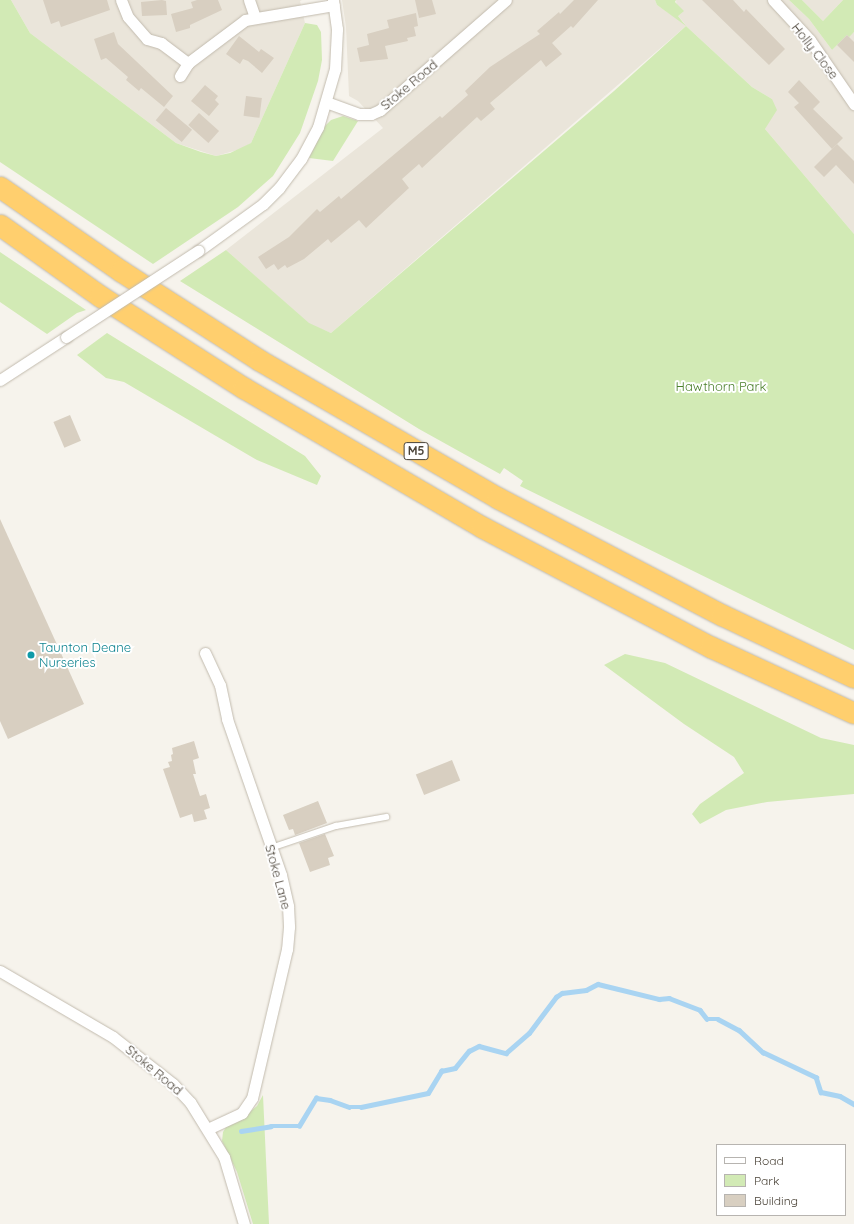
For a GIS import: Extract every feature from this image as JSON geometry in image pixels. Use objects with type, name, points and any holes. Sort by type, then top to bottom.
[{"type":"highway","name":"M5","points":[[0,187],[121,271],[259,360],[492,494],[722,615],[854,677]]},
{"type":"highway","name":"M5","points":[[0,225],[100,296],[244,388],[482,527],[711,647],[854,713]]},
{"type":"street","points":[[121,0],[128,18],[147,38],[167,46],[188,63]]},
{"type":"street","points":[[249,0],[255,17]]},
{"type":"street","name":"Stoke Road","points":[[326,102],[359,114],[371,114],[380,110],[506,0]]},
{"type":"street","name":"Holly Close","points":[[773,0],[810,40],[854,104]]},
{"type":"street","points":[[0,380],[198,251],[241,221],[279,188],[301,159],[318,127],[326,102],[335,69],[334,2],[255,17],[232,27],[188,63],[180,76]]},
{"type":"street","name":"Stoke Lane","points":[[205,653],[220,685],[227,719],[271,848],[288,906],[287,949],[252,1098],[242,1113],[206,1129]]},
{"type":"street","name":"Stoke Road","points":[[0,971],[113,1037],[143,1058],[190,1102],[224,1157],[244,1224]]},
{"type":"lane","points":[[271,848],[336,826],[386,817]]},
{"type":"shaded area","points":[[11,0],[302,0],[300,1],[305,23],[251,143],[241,149],[216,156],[176,143],[30,33]]},
{"type":"shaded area","points":[[342,0],[655,0],[657,5],[685,24],[678,16],[676,0],[789,0],[809,19],[832,50],[847,35],[849,36],[854,32],[854,234],[765,129],[772,99],[752,87],[686,26],[331,333],[309,324],[226,250],[383,128],[358,101],[349,96],[346,27]]},
{"type":"shaded area","points":[[802,0],[843,0],[823,21]]},
{"type":"green space","points":[[0,0],[11,0],[30,33],[176,143],[216,156],[230,153],[251,143],[305,23],[317,25],[321,32],[322,60],[318,81],[300,133],[273,176],[238,207],[153,264],[0,162]]},
{"type":"green space","points":[[655,0],[676,0],[675,2],[684,11],[678,16],[686,26],[657,5]]},
{"type":"green space","points":[[789,0],[802,0],[823,21],[843,0],[854,0],[854,32],[849,37],[847,35],[832,50],[809,19]]},
{"type":"green space","name":"Hawthorn Park","points":[[686,26],[752,87],[772,99],[777,110],[765,129],[854,234],[854,650],[520,486],[523,481],[504,468],[500,474],[419,429],[180,281],[226,250],[309,323],[331,333],[614,91]]},
{"type":"green space","points":[[343,116],[358,121],[333,161],[309,158],[324,127],[331,120]]},
{"type":"green space","points":[[0,252],[86,310],[77,313],[47,334],[41,330],[0,302]]},
{"type":"green space","points":[[107,333],[305,456],[321,476],[317,485],[257,460],[124,382],[106,378],[77,355]]},
{"type":"green space","points":[[625,654],[665,663],[821,738],[854,745],[854,794],[767,802],[726,810],[700,824],[692,814],[700,804],[744,773],[734,757],[684,724],[604,665]]},
{"type":"green space","points":[[263,1095],[269,1224],[253,1224],[237,1172],[222,1141],[223,1132],[228,1124],[244,1117],[257,1106]]},
{"type":"building","points":[[43,0],[107,0],[110,10],[61,27],[59,21],[51,24]]},
{"type":"building","points":[[197,0],[218,0],[222,10],[190,25],[190,28],[176,32],[171,14],[193,8],[191,2]]},
{"type":"building","points":[[415,0],[432,0],[436,14],[419,18]]},
{"type":"building","points":[[574,0],[598,0],[573,28],[571,26],[552,43],[562,54],[546,67],[541,60],[490,103],[495,109],[481,121],[477,117],[422,168],[419,164],[402,179],[409,188],[366,228],[359,220],[331,243],[328,239],[304,259],[287,268],[285,265],[278,270],[274,264],[266,269],[258,257],[289,237],[317,209],[320,212],[339,196],[341,199],[440,116],[442,118],[468,95],[465,91],[490,67],[540,34],[537,31],[559,12],[560,14]]},
{"type":"building","points":[[702,0],[733,0],[744,12],[746,9],[785,49],[769,65]]},
{"type":"building","points":[[166,1],[167,15],[142,16],[141,2]]},
{"type":"building","points":[[416,13],[418,26],[414,27],[416,36],[407,38],[408,41],[385,46],[388,59],[360,62],[357,48],[369,45],[367,34],[389,28],[387,20]]},
{"type":"building","points":[[114,32],[118,44],[173,96],[164,107],[141,88],[139,91],[126,80],[128,77],[106,58],[101,60],[94,39]]},
{"type":"building","points":[[847,35],[854,42],[854,62],[837,45]]},
{"type":"building","points":[[239,36],[259,52],[261,49],[274,58],[262,73],[248,61],[243,59],[240,64],[226,54]]},
{"type":"building","points":[[799,80],[820,102],[813,109],[843,138],[832,149],[794,107],[799,103],[788,92]]},
{"type":"building","points":[[205,85],[218,96],[215,100],[219,104],[209,116],[191,101]]},
{"type":"building","points":[[246,96],[262,98],[259,118],[244,116]]},
{"type":"building","points":[[166,108],[192,130],[182,142],[156,120]]},
{"type":"building","points":[[199,113],[219,131],[208,143],[188,125]]},
{"type":"building","points":[[837,144],[854,161],[854,184],[836,165],[824,177],[814,167]]},
{"type":"building","points":[[70,415],[81,441],[64,448],[53,422]]},
{"type":"building","name":"Taunton Deane Nurseries","points":[[0,519],[84,704],[8,739],[0,721]]},
{"type":"building","points":[[194,741],[199,758],[193,760],[196,774],[193,774],[200,796],[206,794],[210,808],[204,810],[207,819],[194,822],[192,814],[180,818],[163,769],[170,767],[168,762],[172,761],[172,748]]},
{"type":"building","points":[[452,760],[460,780],[424,795],[416,775]]},
{"type":"building","points":[[318,801],[327,823],[295,835],[293,829],[289,830],[283,815]]},
{"type":"building","points":[[325,834],[334,856],[328,858],[330,865],[310,872],[299,843]]},
{"type":"waterway","points":[[241,1131],[271,1126],[299,1126],[316,1098],[330,1100],[349,1107],[361,1107],[428,1093],[441,1071],[455,1068],[469,1051],[479,1046],[506,1053],[529,1033],[556,997],[562,993],[586,990],[598,984],[659,999],[669,998],[700,1010],[707,1019],[718,1019],[739,1030],[763,1052],[816,1077],[821,1092],[840,1096],[854,1104]]},
{"type":"place","name":"Taunton Deane Nurseries","points":[[31,655]]}]
